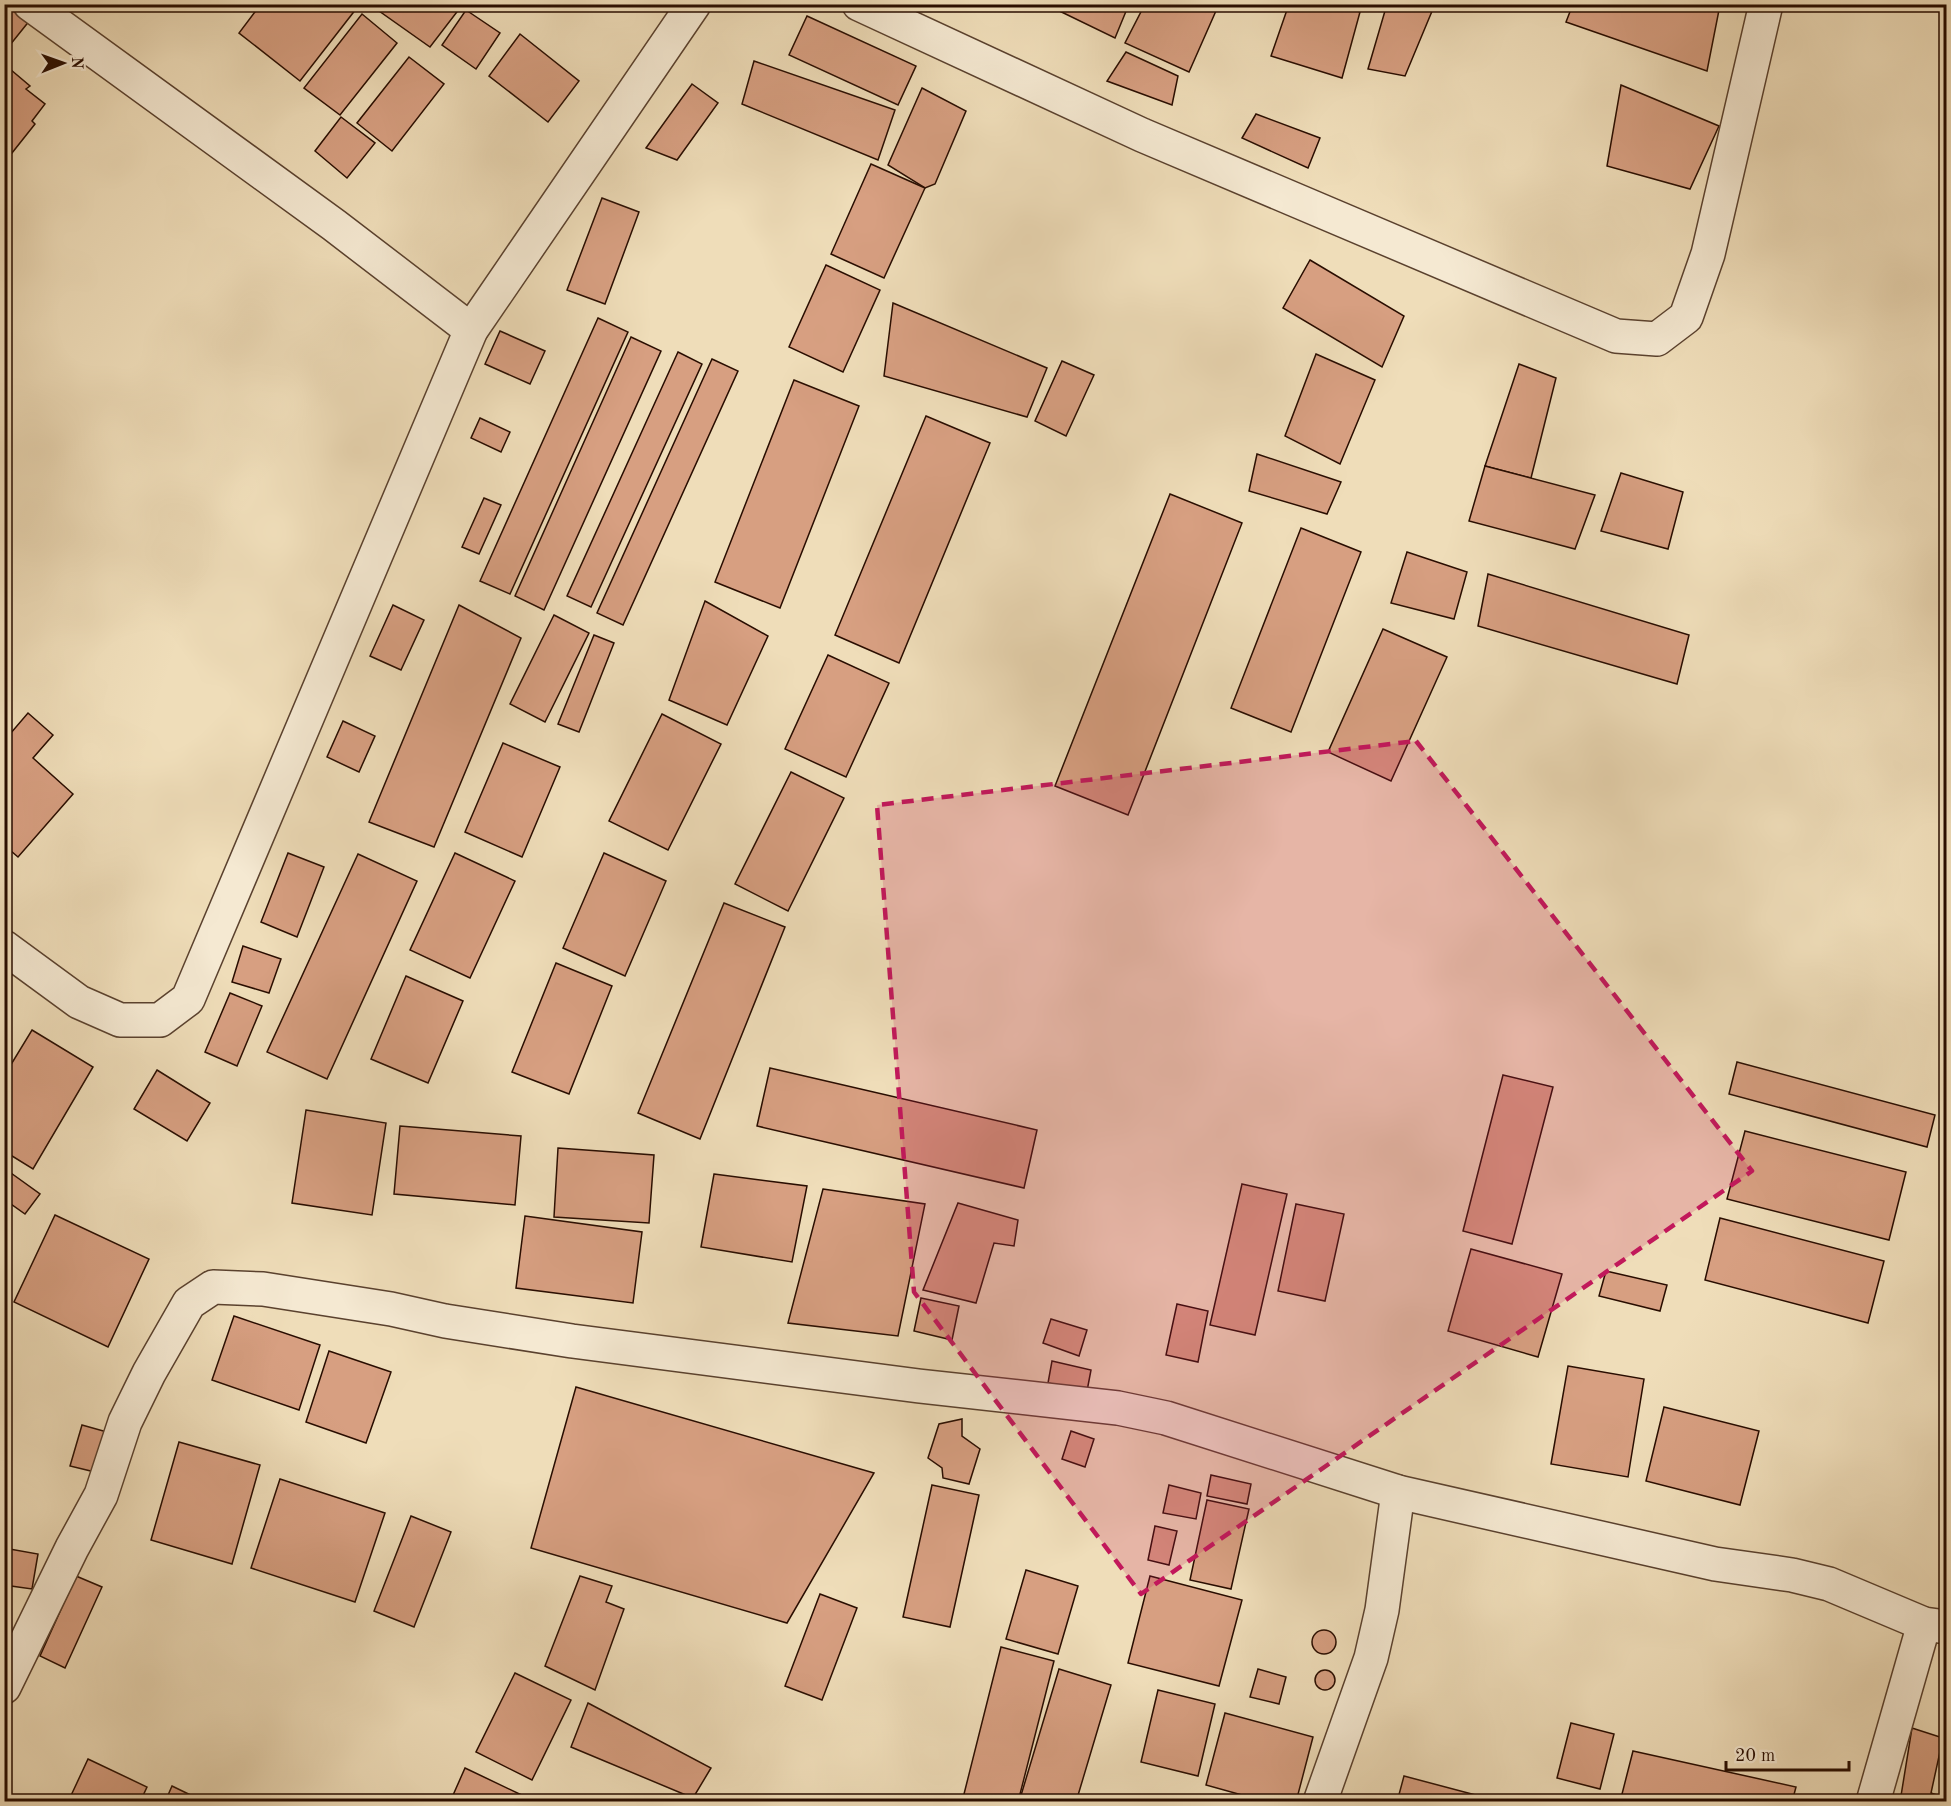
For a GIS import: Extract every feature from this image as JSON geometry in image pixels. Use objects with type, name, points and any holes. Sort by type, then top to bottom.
[{"type":"street","points":[[30,4],[334,225],[471,330]]},
{"type":"street","points":[[4,947],[79,1002],[120,1020],[160,1020],[188,999],[471,330],[694,4]]},
{"type":"street","points":[[859,4],[1142,135],[1616,336],[1657,339],[1686,317],[1708,254],[1767,4]]},
{"type":"street","points":[[4,1687],[72,1548],[101,1495],[126,1422],[149,1373],[189,1304],[213,1287],[263,1289],[572,1341],[919,1386],[1118,1408],[1166,1418],[1398,1492],[1715,1564],[1792,1575],[1829,1584],[1935,1626],[1873,1802]]},
{"type":"street","points":[[1320,1802],[1371,1658],[1382,1610],[1398,1492]]},
{"type":"highlighted area","points":[[1416,741],[1752,1171],[1141,1594],[914,1292],[877,805]]},
{"type":"building","points":[[7,4],[11,4],[30,20],[10,45],[4,41],[4,8]]},
{"type":"building","points":[[261,4],[350,4],[356,9],[300,81],[239,33]]},
{"type":"building","points":[[373,4],[463,4],[430,47],[372,6]]},
{"type":"building","points":[[1045,4],[1129,4],[1115,38]]},
{"type":"building","points":[[1145,4],[1219,4],[1189,72],[1125,43]]},
{"type":"building","points":[[1289,4],[1337,4],[1360,12],[1342,78],[1271,56]]},
{"type":"building","points":[[1387,4],[1435,4],[1405,76],[1368,69]]},
{"type":"building","points":[[1573,4],[1720,5],[1707,71],[1566,22]]},
{"type":"building","points":[[466,10],[500,33],[476,69],[442,45]]},
{"type":"building","points":[[362,14],[397,43],[340,115],[304,88]]},
{"type":"building","points":[[807,16],[916,66],[898,105],[789,55]]},
{"type":"building","points":[[520,34],[579,81],[548,122],[489,76]]},
{"type":"building","points":[[1126,52],[1178,76],[1172,105],[1107,81]]},
{"type":"building","points":[[409,57],[444,84],[392,151],[357,123]]},
{"type":"building","points":[[754,61],[895,110],[878,160],[742,104]]},
{"type":"building","points":[[4,64],[30,86],[26,89],[45,104],[32,121],[35,124],[4,163]]},
{"type":"building","points":[[692,84],[718,103],[677,160],[646,148]]},
{"type":"building","points":[[1621,85],[1719,126],[1690,189],[1607,166]]},
{"type":"building","points":[[922,88],[966,111],[935,184],[925,188],[888,165]]},
{"type":"building","points":[[1256,114],[1320,138],[1308,168],[1242,138]]},
{"type":"building","points":[[341,117],[375,143],[347,178],[315,151]]},
{"type":"building","points":[[871,164],[925,188],[884,278],[831,254]]},
{"type":"building","points":[[602,198],[639,212],[605,304],[567,290]]},
{"type":"building","points":[[1310,260],[1404,316],[1382,367],[1283,308]]},
{"type":"building","points":[[826,265],[880,290],[843,372],[789,347]]},
{"type":"building","points":[[893,303],[1047,368],[1027,417],[884,376]]},
{"type":"building","points":[[598,318],[628,332],[510,594],[480,581]]},
{"type":"building","points":[[500,331],[545,351],[530,384],[485,364]]},
{"type":"building","points":[[631,337],[661,351],[544,610],[515,596]]},
{"type":"building","points":[[678,352],[702,364],[591,607],[567,596]]},
{"type":"building","points":[[1316,354],[1375,380],[1340,464],[1285,436]]},
{"type":"building","points":[[712,359],[738,371],[623,625],[597,613]]},
{"type":"building","points":[[1062,361],[1094,375],[1066,436],[1035,421]]},
{"type":"building","points":[[1519,364],[1556,378],[1531,478],[1485,466]]},
{"type":"building","points":[[794,380],[859,406],[780,608],[715,582]]},
{"type":"building","points":[[926,416],[990,443],[899,663],[835,635]]},
{"type":"building","points":[[480,418],[510,432],[501,452],[471,438]]},
{"type":"building","points":[[1257,454],[1341,482],[1327,514],[1249,491]]},
{"type":"building","points":[[1485,466],[1595,495],[1575,549],[1469,521]]},
{"type":"building","points":[[1621,473],[1683,492],[1668,549],[1601,531]]},
{"type":"building","points":[[1170,494],[1242,523],[1128,815],[1055,786]]},
{"type":"building","points":[[484,498],[501,505],[479,554],[462,547]]},
{"type":"building","points":[[1301,528],[1361,552],[1291,732],[1231,708]]},
{"type":"building","points":[[1407,552],[1467,572],[1454,619],[1391,603]]},
{"type":"building","points":[[1488,574],[1689,635],[1677,684],[1478,626]]},
{"type":"building","points":[[705,601],[768,636],[727,725],[669,700]]},
{"type":"building","points":[[393,605],[424,620],[401,670],[370,656]]},
{"type":"building","points":[[459,605],[521,638],[434,847],[369,822]]},
{"type":"building","points":[[554,615],[589,633],[545,722],[510,704]]},
{"type":"building","points":[[1383,629],[1447,657],[1391,781],[1328,752]]},
{"type":"building","points":[[594,635],[614,643],[579,732],[558,724]]},
{"type":"building","points":[[828,655],[889,683],[846,777],[785,749]]},
{"type":"building","points":[[28,713],[53,735],[33,758],[73,794],[18,857],[4,845],[4,741]]},
{"type":"building","points":[[662,714],[721,744],[668,850],[609,821]]},
{"type":"building","points":[[343,721],[375,736],[359,772],[327,757]]},
{"type":"building","points":[[503,743],[560,767],[522,857],[465,832]]},
{"type":"building","points":[[791,772],[844,798],[788,911],[735,884]]},
{"type":"building","points":[[288,853],[324,867],[297,937],[261,922]]},
{"type":"building","points":[[455,853],[515,881],[470,978],[410,950]]},
{"type":"building","points":[[604,853],[666,881],[625,976],[563,948]]},
{"type":"building","points":[[358,854],[417,881],[327,1079],[267,1052]]},
{"type":"building","points":[[724,903],[785,927],[700,1139],[638,1113]]},
{"type":"building","points":[[243,946],[281,959],[269,993],[232,982]]},
{"type":"building","points":[[556,963],[612,986],[569,1094],[512,1072]]},
{"type":"building","points":[[406,976],[463,1001],[428,1083],[371,1059]]},
{"type":"building","points":[[230,993],[262,1006],[237,1066],[205,1052]]},
{"type":"building","points":[[32,1030],[93,1067],[33,1169],[4,1151],[4,1076]]},
{"type":"building","points":[[1737,1062],[1935,1115],[1927,1147],[1729,1094]]},
{"type":"building","points":[[770,1068],[1037,1130],[1024,1188],[757,1126]]},
{"type":"building","points":[[157,1070],[210,1103],[187,1141],[134,1109]]},
{"type":"building","points":[[1503,1075],[1553,1087],[1512,1244],[1463,1231]]},
{"type":"building","points":[[306,1110],[386,1123],[372,1215],[292,1203]]},
{"type":"building","points":[[400,1126],[521,1136],[515,1205],[394,1194]]},
{"type":"building","points":[[1745,1131],[1906,1172],[1889,1240],[1727,1199]]},
{"type":"building","points":[[558,1148],[654,1155],[649,1223],[554,1217]]},
{"type":"building","points":[[4,1168],[40,1194],[25,1214],[4,1199]]},
{"type":"building","points":[[714,1174],[807,1186],[792,1262],[701,1247]]},
{"type":"building","points":[[1242,1184],[1287,1194],[1255,1335],[1210,1325]]},
{"type":"building","points":[[823,1189],[925,1204],[898,1336],[788,1323]]},
{"type":"building","points":[[958,1203],[1018,1220],[1014,1246],[994,1243],[976,1303],[923,1290]]},
{"type":"building","points":[[1296,1204],[1344,1214],[1325,1301],[1278,1291]]},
{"type":"building","points":[[55,1215],[149,1259],[108,1347],[14,1302]]},
{"type":"building","points":[[525,1216],[642,1232],[633,1303],[516,1288]]},
{"type":"building","points":[[1720,1218],[1884,1261],[1868,1323],[1705,1280]]},
{"type":"building","points":[[1471,1249],[1562,1274],[1538,1357],[1448,1331]]},
{"type":"building","points":[[1606,1271],[1667,1285],[1660,1311],[1599,1296]]},
{"type":"building","points":[[921,1298],[959,1306],[952,1340],[914,1331]]},
{"type":"building","points":[[1177,1304],[1208,1311],[1198,1362],[1166,1355]]},
{"type":"building","points":[[234,1316],[320,1345],[299,1410],[212,1380]]},
{"type":"building","points":[[1051,1319],[1087,1330],[1079,1356],[1043,1343]]},
{"type":"building","points":[[329,1351],[391,1372],[366,1443],[306,1422]]},
{"type":"building","points":[[1052,1361],[1091,1370],[1087,1391],[1048,1383]]},
{"type":"building","points":[[1568,1366],[1644,1379],[1628,1477],[1551,1464]]},
{"type":"building","points":[[576,1387],[874,1473],[787,1623],[531,1548]]},
{"type":"building","points":[[1664,1407],[1759,1431],[1740,1505],[1646,1481]]},
{"type":"building","points":[[962,1419],[962,1436],[980,1449],[969,1484],[943,1478],[942,1468],[928,1458],[939,1424]]},
{"type":"building","points":[[82,1425],[107,1432],[95,1472],[70,1466]]},
{"type":"building","points":[[1071,1431],[1094,1439],[1085,1467],[1062,1459]]},
{"type":"building","points":[[179,1442],[260,1465],[232,1564],[151,1540]]},
{"type":"building","points":[[1211,1475],[1251,1484],[1247,1504],[1207,1496]]},
{"type":"building","points":[[280,1479],[385,1513],[355,1602],[251,1568]]},
{"type":"building","points":[[932,1485],[979,1495],[950,1627],[903,1617]]},
{"type":"building","points":[[1169,1485],[1201,1493],[1196,1519],[1163,1513]]},
{"type":"building","points":[[1207,1500],[1249,1509],[1231,1589],[1190,1580]]},
{"type":"building","points":[[411,1516],[451,1532],[414,1627],[374,1611]]},
{"type":"building","points":[[1155,1526],[1177,1531],[1169,1565],[1148,1560]]},
{"type":"building","points":[[4,1548],[38,1554],[32,1589],[4,1585]]},
{"type":"building","points":[[1026,1570],[1078,1586],[1058,1654],[1006,1639]]},
{"type":"building","points":[[76,1576],[102,1587],[65,1668],[40,1656]]},
{"type":"building","points":[[580,1576],[612,1586],[606,1602],[624,1609],[595,1690],[545,1666]]},
{"type":"building","points":[[1150,1576],[1242,1600],[1219,1686],[1128,1663]]},
{"type":"building","points":[[820,1594],[857,1608],[822,1700],[785,1686]]},
{"type":"building","points":[[1324,1630],[1333,1633],[1336,1642],[1333,1651],[1324,1654],[1315,1651],[1312,1642],[1315,1633]]},
{"type":"building","points":[[1001,1647],[1054,1661],[1018,1802],[977,1802],[963,1798]]},
{"type":"building","points":[[1059,1669],[1111,1685],[1076,1802],[1019,1802]]},
{"type":"building","points":[[1258,1669],[1286,1677],[1279,1704],[1250,1697]]},
{"type":"building","points":[[1325,1670],[1332,1673],[1335,1680],[1332,1687],[1325,1690],[1318,1687],[1315,1680],[1318,1673]]},
{"type":"building","points":[[515,1673],[571,1700],[532,1780],[476,1752]]},
{"type":"building","points":[[1158,1690],[1215,1704],[1198,1776],[1141,1762]]},
{"type":"building","points":[[588,1703],[711,1768],[693,1798],[571,1747]]},
{"type":"building","points":[[1225,1713],[1313,1737],[1296,1802],[1267,1802],[1206,1785]]},
{"type":"building","points":[[1571,1723],[1614,1734],[1600,1789],[1557,1778]]},
{"type":"building","points":[[1912,1728],[1943,1738],[1931,1793],[1946,1798],[1946,1802],[1900,1802]]},
{"type":"building","points":[[1633,1751],[1796,1787],[1792,1802],[1636,1802],[1621,1798]]},
{"type":"building","points":[[88,1759],[147,1787],[140,1802],[68,1802]]},
{"type":"building","points":[[465,1768],[530,1799],[529,1802],[450,1802]]},
{"type":"building","points":[[1404,1776],[1502,1802],[1397,1802]]},
{"type":"building","points":[[172,1786],[203,1801],[203,1802],[165,1802]]}]
